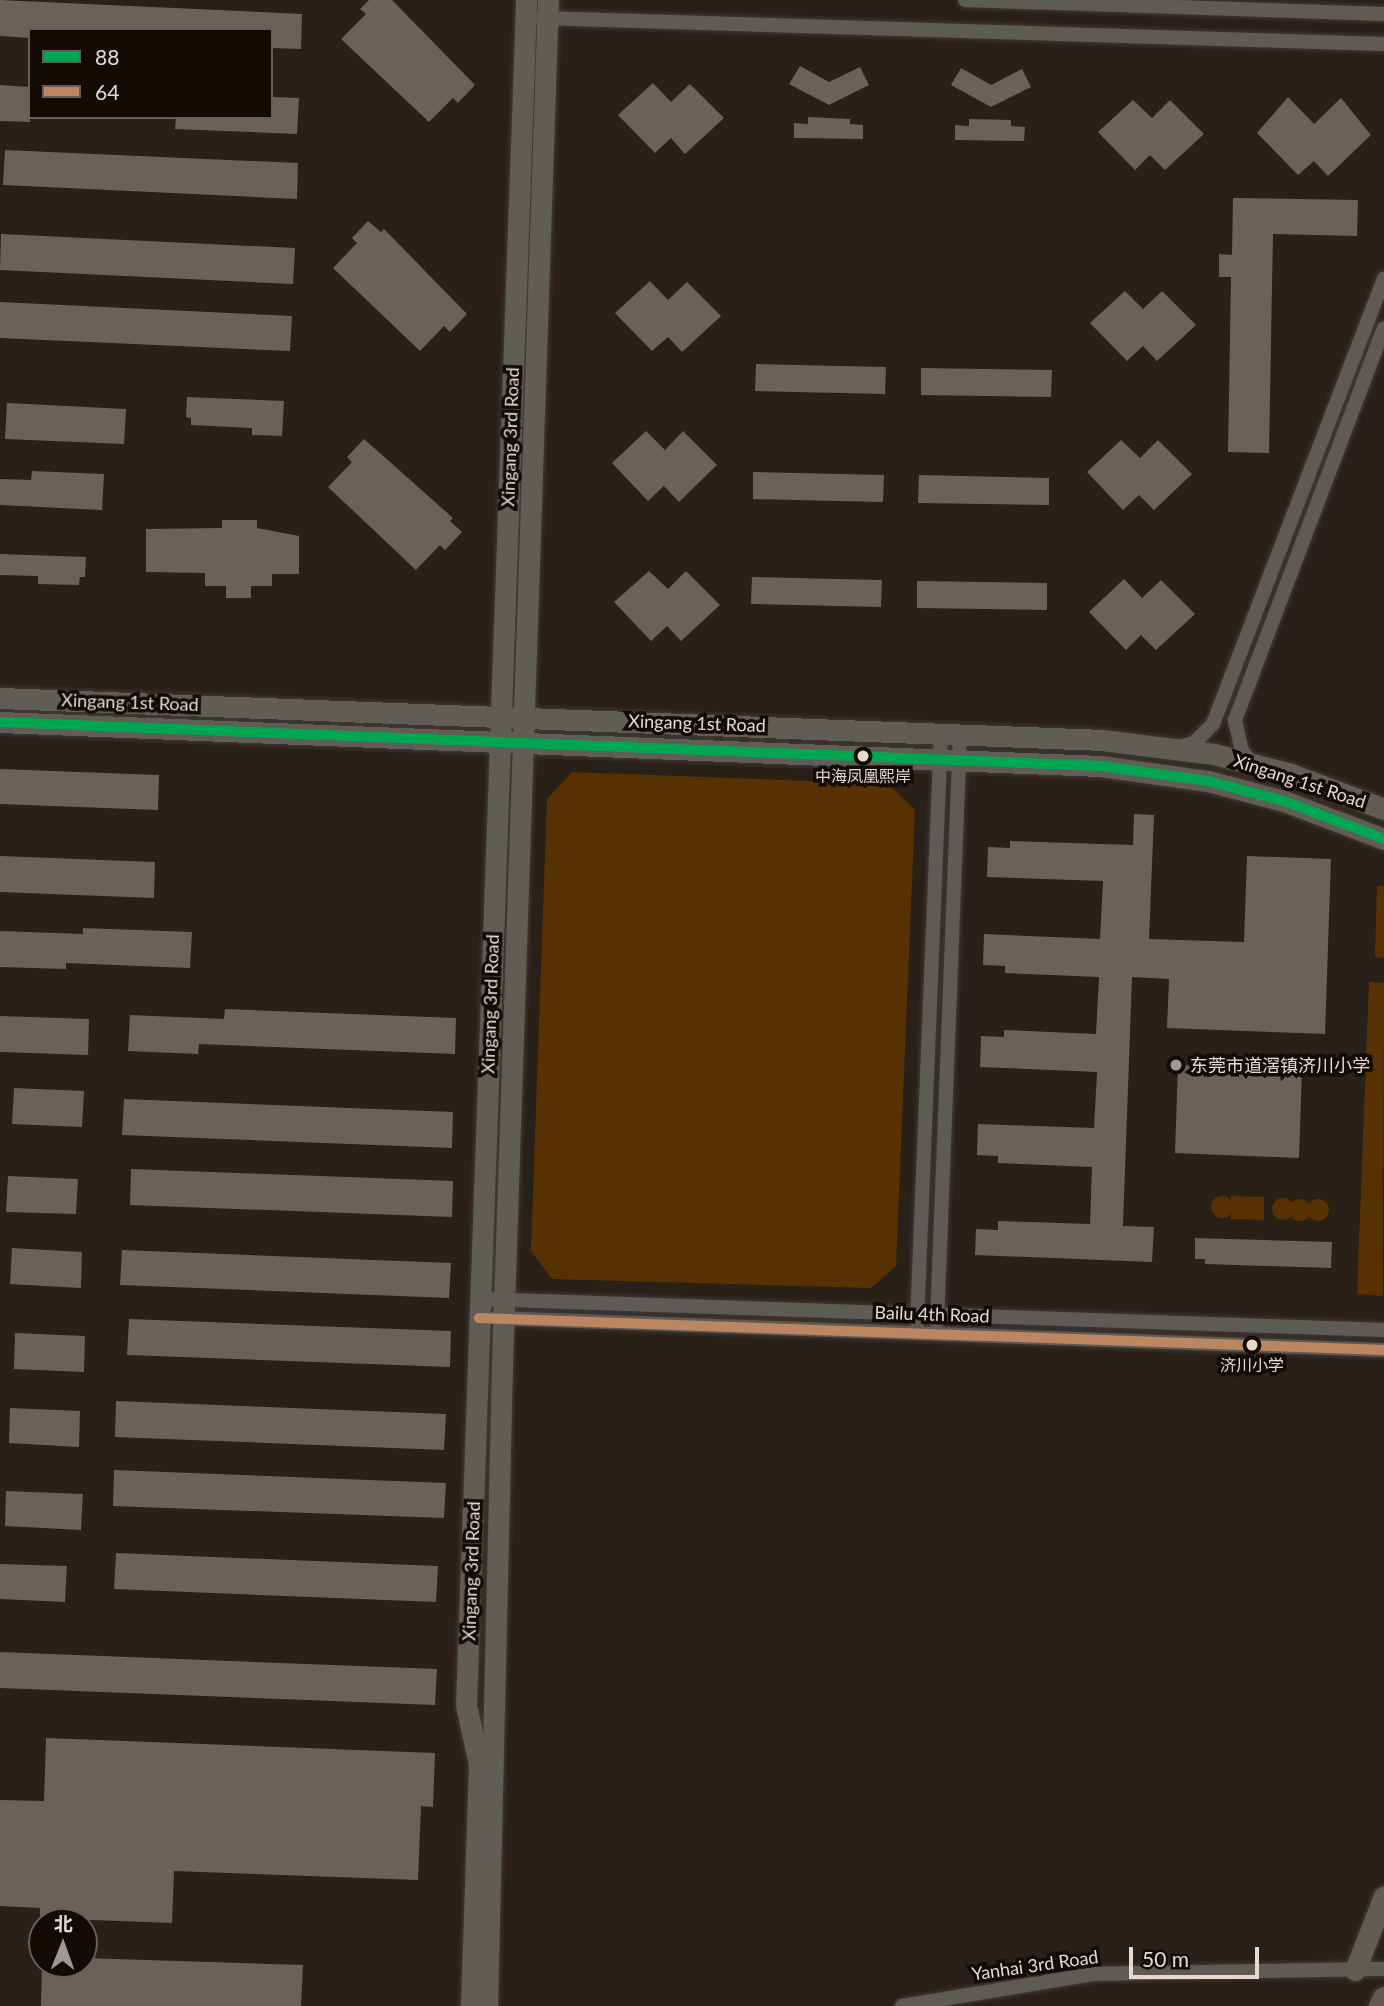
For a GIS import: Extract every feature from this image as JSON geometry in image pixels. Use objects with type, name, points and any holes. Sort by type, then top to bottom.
[{"type":"main road","points":[[1380,2006],[1384,1998]]},
{"type":"street","points":[[965,0],[1384,14]]},
{"type":"street","points":[[526,9],[1384,44]]},
{"type":"street","name":"Xingang 3rd Road","points":[[471,2006],[479,1764],[466,1705],[526,9]]},
{"type":"street","name":"Xingang 3rd Road","points":[[487,2006],[504,1309],[548,9]]},
{"type":"street","points":[[1176,748],[1195,743],[1213,724],[1384,279]]},
{"type":"street","points":[[1252,764],[1242,751],[1235,720],[1384,328]]},
{"type":"street","name":"Xingang 1st Road","points":[[0,698],[950,732],[1176,748],[1252,764],[1384,809]]},
{"type":"street","name":"Xingang 1st Road","points":[[0,722],[1101,766],[1209,782],[1284,801],[1384,839]]},
{"type":"street","points":[[936,1334],[950,732]]},
{"type":"street","points":[[917,1333],[949,760]]},
{"type":"street","name":"Bailu 4th Road","points":[[480,1308],[936,1334],[1384,1350]]},
{"type":"street","name":"Bailu 4th Road","points":[[504,1309],[937,1315],[1384,1330]]},
{"type":"street","points":[[1355,1970],[1384,1896]]},
{"type":"street","name":"Yanhai 3rd Road","points":[[902,2006],[1093,1974],[1384,1969]]},
{"type":"shaded area","points":[[572,772],[888,784],[915,810],[896,1266],[871,1288],[552,1279],[531,1251],[547,799]]},
{"type":"shaded area","points":[[1377,886],[1384,886],[1384,958],[1375,957]]},
{"type":"shaded area","points":[[1369,982],[1384,983],[1383,1296],[1357,1294]]},
{"type":"shaded area","points":[[1222,1196],[1230,1199],[1233,1207],[1230,1215],[1222,1218],[1214,1215],[1211,1207],[1214,1199]]},
{"type":"shaded area","points":[[1231,1196],[1264,1197],[1264,1220],[1231,1219]]},
{"type":"shaded area","points":[[1283,1198],[1291,1201],[1294,1209],[1291,1217],[1283,1220],[1275,1217],[1272,1209],[1275,1201]]},
{"type":"shaded area","points":[[1300,1199],[1308,1202],[1311,1210],[1308,1218],[1300,1221],[1292,1218],[1289,1210],[1292,1202]]},
{"type":"shaded area","points":[[1318,1199],[1326,1202],[1329,1210],[1326,1218],[1318,1221],[1310,1218],[1307,1210],[1310,1202]]},
{"type":"building","points":[[0,0],[302,14],[301,49],[273,48],[273,28],[28,28],[28,38],[0,36]]},
{"type":"building","points":[[369,0],[392,0],[475,85],[458,103],[453,98],[429,122],[341,39],[366,14],[360,9]]},
{"type":"building","points":[[800,66],[829,82],[860,67],[869,85],[829,105],[789,84]]},
{"type":"building","points":[[961,68],[991,85],[1022,69],[1031,87],[991,107],[951,85]]},
{"type":"building","points":[[653,83],[671,102],[690,84],[724,118],[685,154],[671,138],[655,153],[618,115]]},
{"type":"building","points":[[0,85],[28,87],[30,122],[0,121]]},
{"type":"building","points":[[273,97],[299,98],[297,134],[175,129],[176,119],[273,119]]},
{"type":"building","points":[[1288,97],[1314,124],[1341,98],[1371,135],[1328,176],[1314,161],[1298,175],[1257,133]]},
{"type":"building","points":[[1133,100],[1152,118],[1170,100],[1204,134],[1165,170],[1150,155],[1135,170],[1098,132]]},
{"type":"building","points":[[808,117],[850,119],[850,124],[863,125],[863,139],[794,138],[794,123],[808,124]]},
{"type":"building","points":[[969,119],[1011,120],[1011,126],[1025,127],[1024,141],[955,140],[955,125],[969,126]]},
{"type":"building","points":[[5,150],[298,163],[297,199],[3,185]]},
{"type":"building","points":[[1233,198],[1358,200],[1357,236],[1273,234],[1269,453],[1228,452],[1231,277],[1219,277],[1219,254],[1232,255]]},
{"type":"building","points":[[368,221],[381,232],[384,229],[467,314],[450,332],[444,326],[420,351],[333,268],[357,243],[352,238]]},
{"type":"building","points":[[1,234],[295,248],[293,284],[0,270]]},
{"type":"building","points":[[650,281],[668,300],[687,282],[721,316],[682,352],[668,337],[652,351],[615,313]]},
{"type":"building","points":[[1125,291],[1143,309],[1162,291],[1196,325],[1157,361],[1143,346],[1127,361],[1090,323]]},
{"type":"building","points":[[0,302],[292,316],[290,351],[0,338]]},
{"type":"building","points":[[756,364],[886,367],[885,394],[755,391]]},
{"type":"building","points":[[921,368],[1052,370],[1051,397],[921,395]]},
{"type":"building","points":[[187,397],[284,401],[282,436],[252,435],[252,428],[191,425],[191,418],[186,417]]},
{"type":"building","points":[[7,403],[126,409],[124,444],[5,439]]},
{"type":"building","points":[[646,431],[665,450],[683,431],[717,465],[679,502],[664,486],[648,501],[612,463]]},
{"type":"building","points":[[364,439],[453,518],[450,521],[462,532],[445,550],[440,545],[416,570],[328,487],[352,462],[347,457]]},
{"type":"building","points":[[1121,440],[1140,458],[1158,440],[1192,474],[1154,510],[1139,495],[1123,510],[1087,472]]},
{"type":"building","points":[[32,471],[104,474],[102,510],[0,505],[0,479],[31,480]]},
{"type":"building","points":[[753,472],[884,475],[883,502],[753,499]]},
{"type":"building","points":[[919,475],[1049,478],[1049,505],[918,503]]},
{"type":"building","points":[[222,520],[257,520],[257,528],[299,536],[299,574],[272,574],[272,586],[251,586],[251,598],[226,598],[226,586],[205,586],[205,573],[146,572],[146,529],[222,528]]},
{"type":"building","points":[[0,554],[86,557],[85,577],[80,577],[79,585],[38,584],[38,576],[0,575]]},
{"type":"building","points":[[649,571],[668,589],[686,571],[720,605],[681,641],[667,626],[651,641],[614,602]]},
{"type":"building","points":[[752,577],[882,580],[881,607],[751,604]]},
{"type":"building","points":[[1124,579],[1142,598],[1161,580],[1195,614],[1156,650],[1141,635],[1126,650],[1089,612]]},
{"type":"building","points":[[917,581],[1047,583],[1047,610],[917,608]]},
{"type":"building","points":[[0,769],[159,775],[158,810],[0,804]]},
{"type":"building","points":[[1134,814],[1154,815],[1149,939],[1244,942],[1247,856],[1331,859],[1325,1034],[1167,1028],[1169,979],[1132,977],[1123,1226],[1154,1227],[1152,1262],[975,1255],[976,1229],[998,1230],[998,1221],[1090,1224],[1092,1167],[998,1163],[998,1156],[977,1155],[978,1124],[1094,1128],[1097,1072],[980,1067],[981,1036],[1004,1037],[1004,1030],[1096,1034],[1099,977],[1005,973],[1005,966],[983,965],[984,934],[1100,939],[1103,881],[987,877],[988,847],[1010,848],[1010,841],[1133,845]]},
{"type":"building","points":[[0,856],[155,862],[154,898],[0,892]]},
{"type":"building","points":[[83,928],[192,932],[190,968],[66,963],[66,969],[0,967],[0,931],[83,934]]},
{"type":"building","points":[[225,1009],[456,1018],[455,1054],[199,1044],[198,1054],[128,1051],[130,1015],[224,1019]]},
{"type":"building","points":[[0,1016],[89,1019],[88,1055],[0,1052]]},
{"type":"building","points":[[1178,1065],[1302,1070],[1299,1158],[1175,1153]]},
{"type":"building","points":[[14,1088],[84,1091],[82,1127],[12,1124]]},
{"type":"building","points":[[124,1099],[453,1112],[452,1148],[122,1135]]},
{"type":"building","points":[[131,1169],[453,1181],[452,1217],[130,1205]]},
{"type":"building","points":[[8,1176],[78,1179],[76,1214],[6,1212]]},
{"type":"building","points":[[1195,1238],[1332,1242],[1331,1268],[1205,1264],[1205,1259],[1195,1259]]},
{"type":"building","points":[[12,1248],[82,1252],[81,1288],[10,1284]]},
{"type":"building","points":[[122,1250],[451,1263],[449,1298],[120,1285]]},
{"type":"building","points":[[129,1319],[451,1331],[450,1367],[127,1355]]},
{"type":"building","points":[[15,1333],[85,1336],[84,1372],[14,1369]]},
{"type":"building","points":[[116,1401],[446,1414],[444,1450],[115,1437]]},
{"type":"building","points":[[10,1408],[80,1411],[79,1447],[9,1443]]},
{"type":"building","points":[[114,1470],[446,1483],[444,1518],[113,1506]]},
{"type":"building","points":[[6,1491],[83,1494],[81,1530],[5,1526]]},
{"type":"building","points":[[116,1553],[438,1566],[436,1602],[114,1589]]},
{"type":"building","points":[[0,1564],[67,1566],[65,1602],[0,1599]]},
{"type":"building","points":[[0,1652],[437,1669],[435,1705],[0,1688]]},
{"type":"building","points":[[46,1738],[435,1753],[433,1807],[421,1806],[418,1880],[174,1871],[172,1923],[98,1920],[98,1908],[0,1906],[0,1800],[44,1801]]},
{"type":"building","points":[[98,1958],[303,1965],[301,2006],[41,2006],[42,1978],[98,1978]]},
{"type":"transit line","name":"88","points":[[0,722],[1101,766],[1208,781],[1284,801],[1384,839]]},
{"type":"transit line","name":"64","points":[[479,1318],[1384,1350]]},
{"type":"place","name":"中海凤凰熙岸","points":[[863,756]]},
{"type":"place","name":"东莞市道滘镇济川小学","points":[[1176,1065]]},
{"type":"place","name":"济川小学","points":[[1252,1345]]}]
